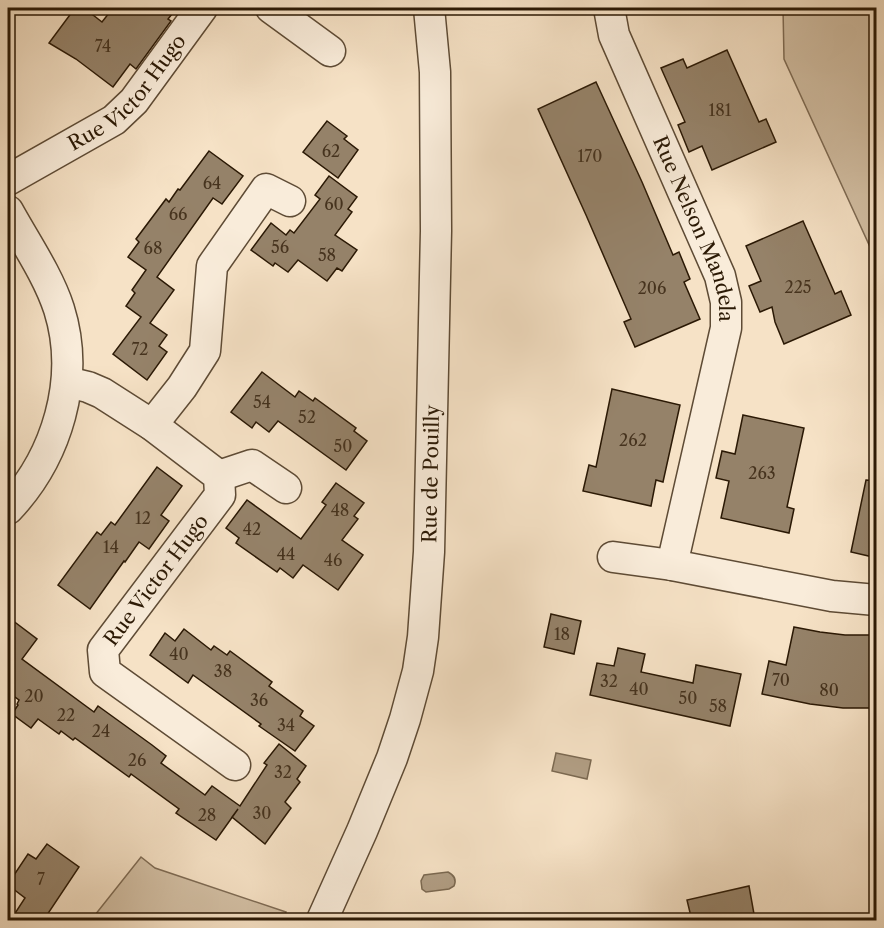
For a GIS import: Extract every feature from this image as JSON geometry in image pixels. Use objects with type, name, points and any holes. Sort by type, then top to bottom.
[{"type":"street","name":"Rue Victor Hugo","points":[[8,180],[114,120],[134,101],[202,8]]},
{"type":"street","points":[[271,8],[330,51]]},
{"type":"street","name":"Rue de Pouilly","points":[[322,921],[392,758],[418,671],[423,637],[430,521],[436,231],[435,72],[429,8]]},
{"type":"street","name":"Rue Nelson Mandela","points":[[609,8],[614,34],[720,276],[726,302],[726,328],[672,565]]},
{"type":"street","points":[[152,425],[182,387],[205,351],[212,266],[266,189],[290,201]]},
{"type":"street","points":[[8,211],[50,287],[59,310],[68,363],[62,410],[53,439],[27,484],[8,509]]},
{"type":"street","points":[[67,382],[102,393],[152,425],[219,476],[252,465],[286,488]]},
{"type":"street","name":"Rue Victor Hugo","points":[[219,476],[220,495],[103,650],[105,672],[235,765]]},
{"type":"street","points":[[613,557],[672,565],[832,596],[876,600]]},
{"type":"shaded area","points":[[783,8],[876,8],[876,260],[784,59]]},
{"type":"shaded area","points":[[556,753],[591,760],[587,779],[552,771]]},
{"type":"shaded area","points":[[141,857],[155,868],[286,912],[283,920],[91,920]]},
{"type":"shaded area","points":[[448,872],[454,878],[454,886],[449,889],[426,892],[422,889],[421,881],[424,875]]},
{"type":"building","points":[[75,8],[84,8],[102,22],[113,8],[177,8],[168,19],[171,21],[136,69],[130,64],[113,87],[76,59],[49,43]]},
{"type":"building","points":[[727,50],[759,122],[766,119],[776,142],[712,170],[702,146],[689,152],[678,125],[685,122],[661,68],[683,59],[687,68]]},
{"type":"building","points":[[596,82],[673,255],[679,252],[690,279],[684,282],[700,319],[635,347],[624,322],[631,319],[538,109]]},
{"type":"building","points":[[327,121],[347,136],[344,139],[358,150],[338,178],[303,152]]},
{"type":"building","points":[[209,151],[243,176],[222,204],[213,198],[157,277],[174,290],[150,323],[167,335],[159,346],[167,352],[147,380],[113,354],[141,317],[126,306],[135,293],[132,290],[146,270],[128,257],[139,242],[136,239],[166,199],[169,202],[178,189],[180,190]]},
{"type":"building","points":[[329,176],[357,197],[348,209],[352,212],[335,235],[357,250],[342,271],[337,268],[327,281],[298,260],[288,272],[275,263],[273,266],[251,250],[271,223],[286,235],[290,230],[294,233],[320,199],[315,195]]},
{"type":"building","points":[[803,221],[835,294],[841,291],[851,315],[784,344],[772,307],[760,312],[749,286],[761,281],[746,246]]},
{"type":"building","points":[[262,372],[295,397],[299,391],[313,401],[315,398],[356,428],[354,431],[367,441],[346,470],[278,421],[269,432],[256,422],[252,428],[231,412]]},
{"type":"building","points":[[612,389],[680,405],[663,482],[656,480],[651,506],[583,491],[589,465],[596,467]]},
{"type":"building","points":[[743,415],[804,428],[787,507],[794,509],[789,533],[721,518],[729,481],[716,478],[722,451],[735,454]]},
{"type":"building","points":[[157,467],[182,486],[161,515],[169,521],[149,549],[139,542],[90,609],[58,585],[97,532],[101,535],[111,522],[115,525]]},
{"type":"building","points":[[866,480],[876,481],[876,543],[873,557],[851,552]]},
{"type":"building","points":[[336,483],[364,503],[354,516],[358,519],[342,540],[363,555],[338,590],[303,565],[293,578],[280,568],[277,572],[236,543],[239,538],[226,528],[247,500],[301,539],[326,505],[322,502]]},
{"type":"building","points":[[551,614],[581,621],[574,654],[544,647]]},
{"type":"building","points":[[8,617],[37,639],[22,659],[94,712],[98,706],[152,745],[166,756],[161,763],[205,795],[212,786],[240,806],[267,765],[264,763],[279,744],[306,766],[297,779],[300,782],[285,802],[291,808],[265,844],[232,817],[216,840],[176,813],[179,809],[131,774],[129,777],[75,738],[73,740],[61,731],[59,734],[38,719],[31,728],[12,714],[19,700],[8,692]]},
{"type":"building","points":[[794,627],[845,635],[875,635],[876,708],[843,708],[810,704],[762,694],[769,661],[786,665]]},
{"type":"building","points":[[184,629],[211,650],[214,646],[227,655],[230,651],[272,682],[269,686],[303,711],[300,716],[314,726],[295,751],[193,675],[188,683],[150,655],[165,633],[175,641]]},
{"type":"building","points":[[618,648],[645,654],[641,672],[693,683],[696,665],[741,674],[730,726],[590,695],[597,663],[614,666]]},
{"type":"building","points":[[47,844],[79,867],[43,921],[10,921],[25,898],[8,884],[28,854],[36,859]]},
{"type":"building","points":[[749,886],[754,914],[726,921],[692,921],[687,900]]}]
